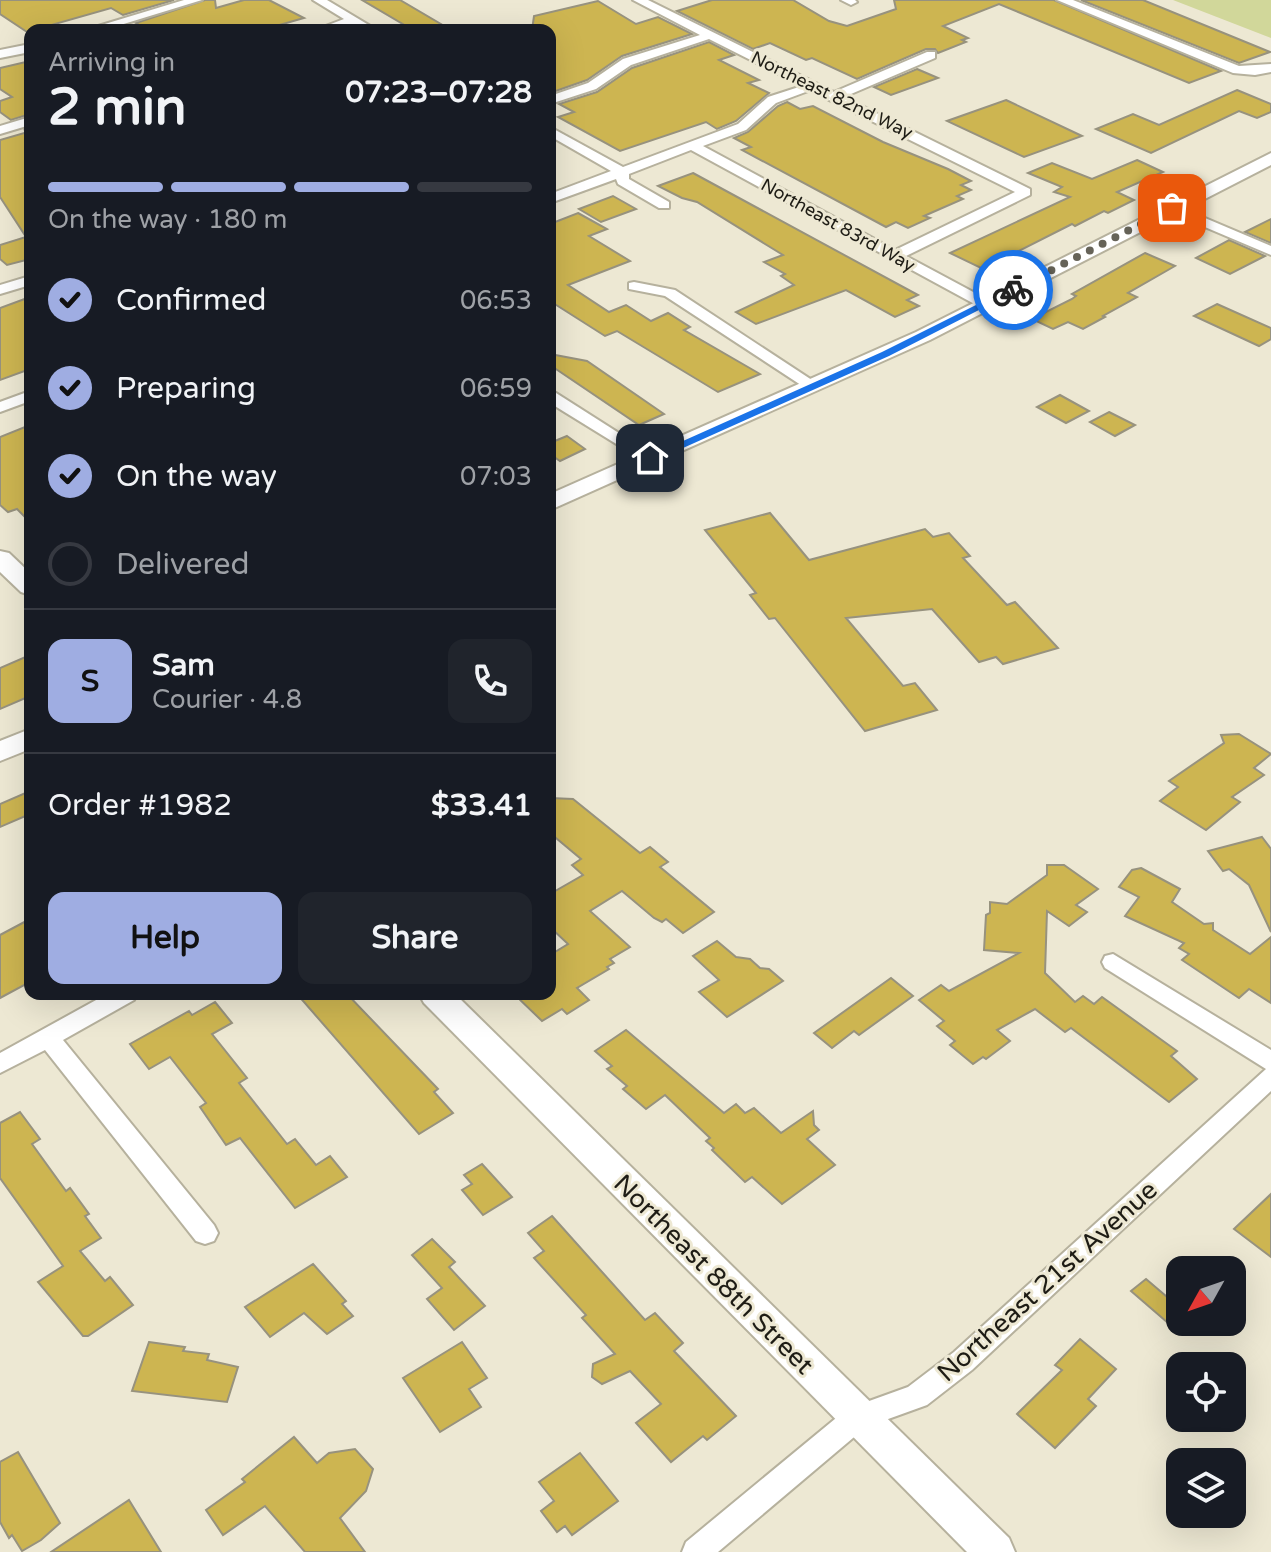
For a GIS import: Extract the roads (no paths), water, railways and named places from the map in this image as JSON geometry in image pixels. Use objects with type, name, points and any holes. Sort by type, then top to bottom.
[{"type":"street","points":[[112,24],[196,0]]},
{"type":"street","points":[[319,0],[360,24]]},
{"type":"street","name":"Northeast 82nd Way","points":[[639,0],[1025,192],[894,256]]},
{"type":"street","points":[[1063,0],[1237,70],[1271,68]]},
{"type":"street","points":[[340,24],[353,20]]},
{"type":"street","points":[[556,98],[592,86],[627,62],[710,35]]},
{"type":"street","points":[[0,54],[24,49]]},
{"type":"street","points":[[833,97],[931,55]]},
{"type":"street","points":[[556,197],[742,127],[772,100],[812,86]]},
{"type":"street","points":[[0,130],[24,123]]},
{"type":"street","points":[[556,134],[622,172]]},
{"type":"street","name":"Northeast 83rd Way","points":[[691,145],[985,304]]},
{"type":"street","points":[[556,500],[813,386],[985,304],[1271,158]]},
{"type":"street","points":[[622,172],[623,181],[664,205]]},
{"type":"street","points":[[1172,208],[1271,251]]},
{"type":"street","points":[[0,290],[24,282]]},
{"type":"street","points":[[634,286],[670,293],[813,386]]},
{"type":"street","points":[[0,407],[24,398]]},
{"type":"street","points":[[556,400],[650,458]]},
{"type":"street","points":[[0,558],[24,581]]},
{"type":"street","points":[[0,752],[24,741]]},
{"type":"street","points":[[1113,962],[1271,1062]]},
{"type":"street","points":[[0,1064],[115,1000]]},
{"type":"street","name":"Northeast 88th Street","points":[[441,1000],[857,1418],[995,1552]]},
{"type":"street","points":[[48,1038],[205,1233]]},
{"type":"street","name":"Northeast 21st Avenue","points":[[696,1552],[857,1418],[917,1396],[963,1361],[1271,1077]]}]
